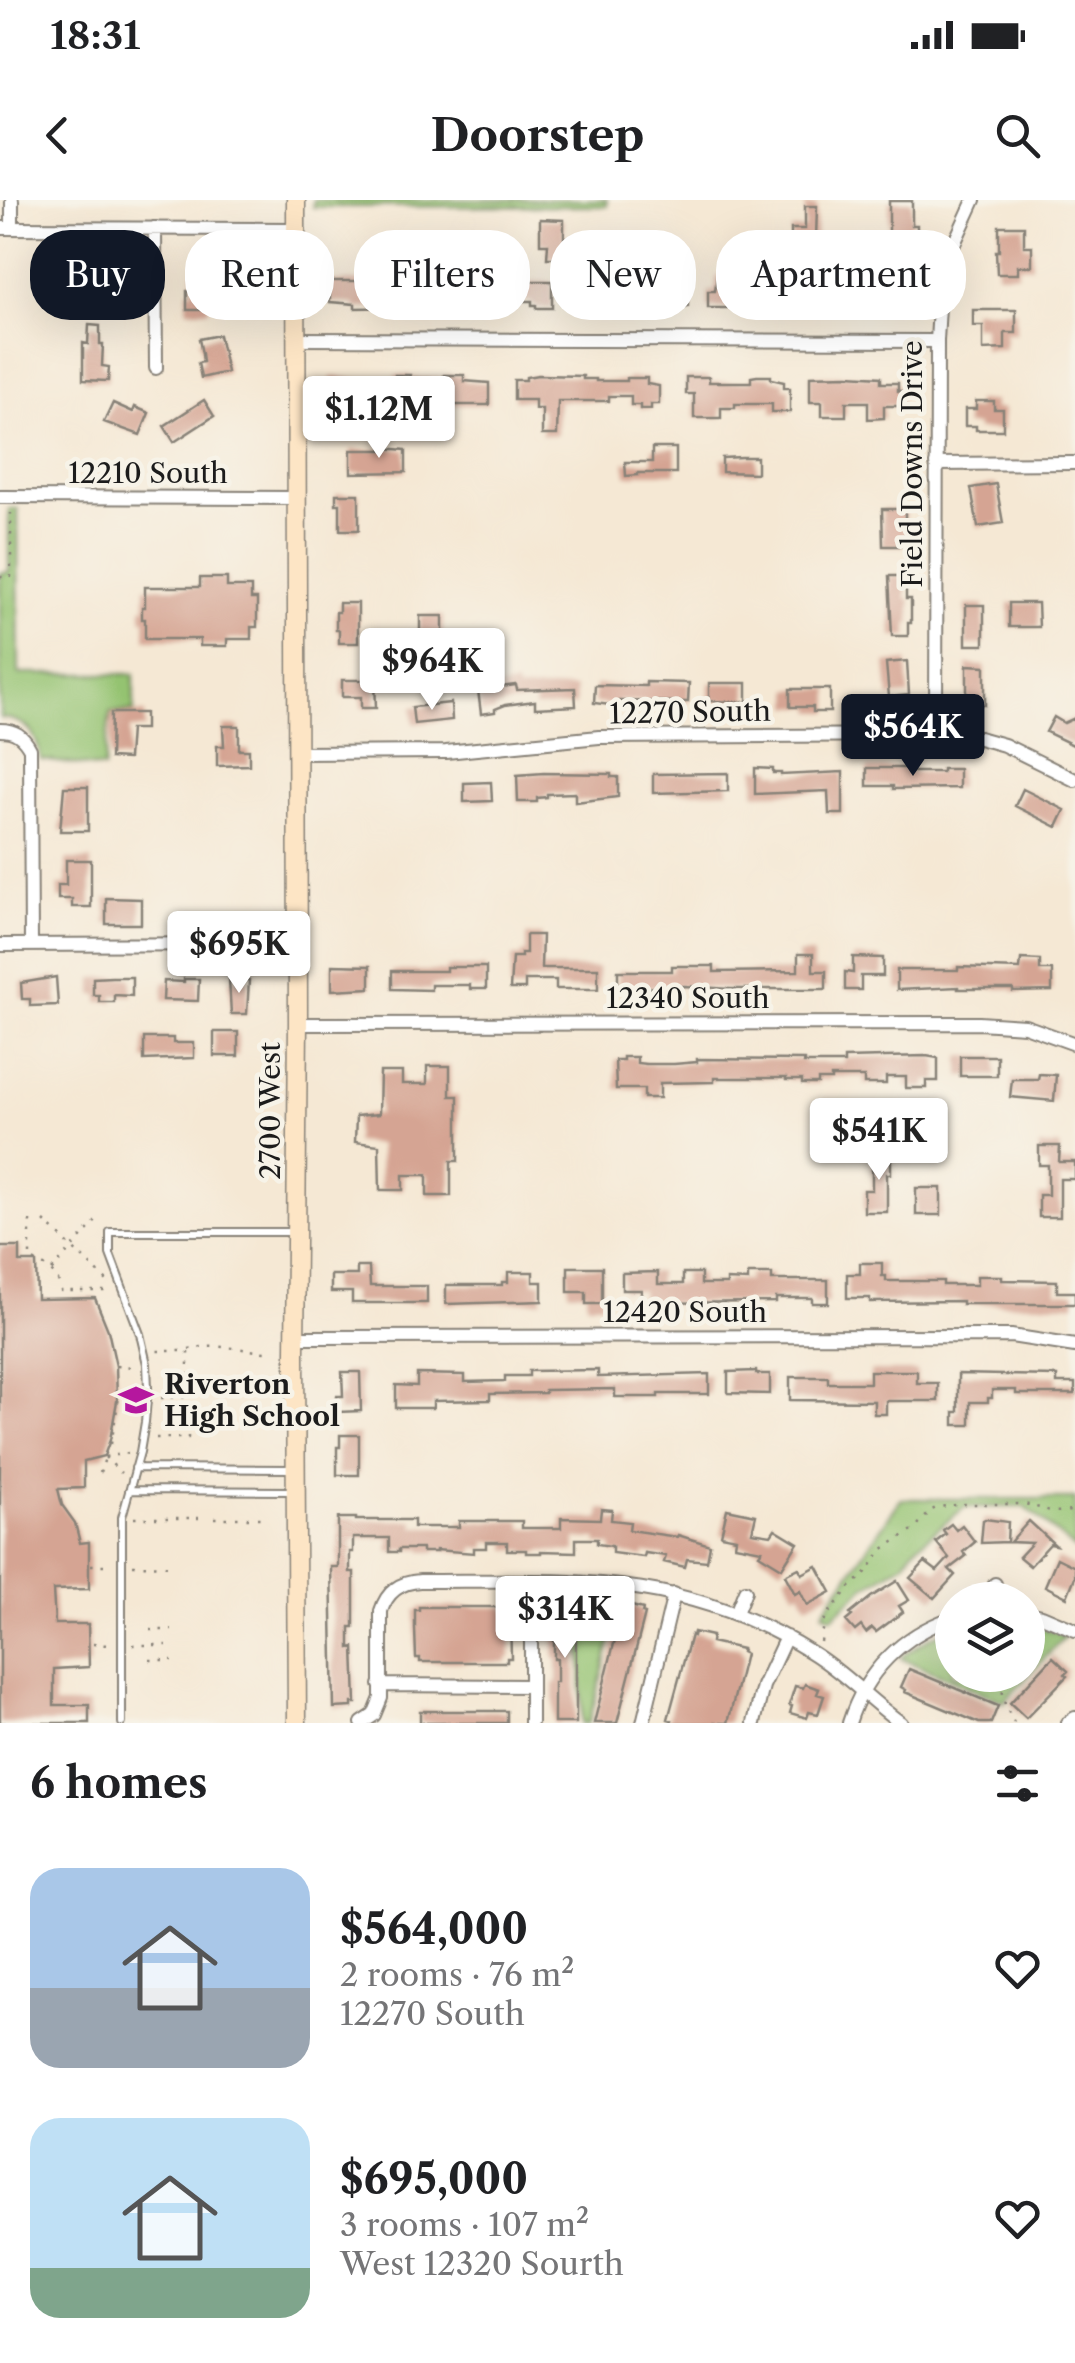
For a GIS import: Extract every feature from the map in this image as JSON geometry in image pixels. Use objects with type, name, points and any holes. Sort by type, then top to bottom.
[{"type":"main road","name":"2700 West","points":[[296,200],[297,1723]]},
{"type":"street","points":[[12,200],[6,228],[296,229]]},
{"type":"street","name":"Field Downs Drive","points":[[936,735],[940,289],[953,246],[974,200]]},
{"type":"street","points":[[156,228],[156,368]]},
{"type":"street","points":[[296,339],[937,342]]},
{"type":"street","points":[[936,464],[1075,463]]},
{"type":"street","name":"12210 South","points":[[0,497],[296,498]]},
{"type":"street","points":[[0,730],[17,734],[30,749],[30,945]]},
{"type":"street","name":"12270 South","points":[[297,753],[446,752],[598,737],[936,735],[978,738],[1004,745],[1075,780]]},
{"type":"street","points":[[0,945],[297,944]]},
{"type":"street","name":"12340 South","points":[[298,1024],[979,1023],[1024,1026],[1075,1044]]},
{"type":"street","name":"12420 South","points":[[295,1337],[1011,1336],[1075,1346]]},
{"type":"street","points":[[531,1581],[531,1723]]},
{"type":"street","points":[[366,1722],[378,1707],[381,1612],[395,1588],[411,1582],[531,1581],[592,1582],[674,1594],[736,1613],[830,1664],[901,1723]]},
{"type":"street","points":[[736,1613],[745,1591]]},
{"type":"street","points":[[643,1723],[674,1594]]},
{"type":"street","points":[[1045,1617],[1075,1630]]},
{"type":"street","points":[[849,1723],[863,1690],[884,1660],[902,1643],[935,1624]]},
{"type":"street","points":[[754,1723],[763,1686],[786,1637]]},
{"type":"street","points":[[380,1685],[531,1686]]},
{"type":"street","points":[[1068,1723],[1075,1718]]},
{"type":"lane","points":[[122,1723],[122,1517],[146,1422],[147,1364],[131,1306],[110,1254],[110,1232],[296,1232]]},
{"type":"lane","points":[[135,1468],[296,1469]]},
{"type":"lane","points":[[129,1490],[296,1490]]},
{"type":"path","points":[[0,577],[11,577],[11,513]]},
{"type":"path","points":[[52,1272],[96,1220]]},
{"type":"path","points":[[30,1221],[30,1260],[52,1272],[61,1291],[78,1294],[112,1290]]},
{"type":"path","points":[[44,1221],[107,1280]]},
{"type":"path","points":[[183,1351],[199,1346],[272,1353]]},
{"type":"path","points":[[156,1438],[188,1438],[188,1351],[157,1351]]},
{"type":"path","points":[[117,1366],[138,1367]]},
{"type":"path","points":[[111,1444],[119,1397],[138,1398]]},
{"type":"path","points":[[161,1398],[188,1397]]},
{"type":"path","points":[[106,1457],[128,1453]]},
{"type":"path","points":[[100,1473],[106,1457]]},
{"type":"path","points":[[106,1457],[121,1473]]},
{"type":"path","points":[[820,1643],[824,1618],[849,1588],[864,1576],[883,1549],[914,1529],[932,1510],[965,1504],[1025,1504],[1054,1512],[1075,1511]]},
{"type":"path","points":[[133,1518],[199,1518]]},
{"type":"path","points":[[216,1518],[265,1518]]},
{"type":"path","points":[[92,1565],[109,1565]]},
{"type":"path","points":[[132,1565],[172,1566]]},
{"type":"path","points":[[150,1630],[172,1630]]},
{"type":"path","points":[[93,1644],[109,1644]]},
{"type":"path","points":[[132,1645],[172,1645]]},
{"type":"path","points":[[150,1660],[172,1660]]},
{"type":"path","points":[[1003,1692],[1014,1723]]},
{"type":"green space","points":[[313,200],[607,200],[607,206],[313,207]]},
{"type":"green space","points":[[9,509],[18,509],[19,674],[134,674],[134,711],[110,712],[104,768],[41,760],[29,730],[17,721],[0,718],[0,573],[9,572]]},
{"type":"green space","points":[[901,1499],[1075,1499],[1075,1549],[1025,1507],[965,1507],[918,1545],[903,1564],[865,1587],[832,1617],[823,1612]]},
{"type":"green space","points":[[581,1605],[619,1609],[589,1723],[582,1723]]},
{"type":"green space","points":[[1045,1629],[1065,1636],[1045,1658]]},
{"type":"green space","points":[[935,1635],[935,1673],[900,1658]]},
{"type":"green space","points":[[980,1692],[1013,1692],[1004,1702]]},
{"type":"building","points":[[889,201],[912,201],[912,225],[917,225],[917,230],[889,230]]},
{"type":"building","points":[[805,206],[817,206],[816,230],[791,230],[805,229]]},
{"type":"building","points":[[540,219],[564,220],[564,230],[550,230],[550,258],[548,244],[540,244]]},
{"type":"building","points":[[999,226],[1024,226],[1024,246],[1032,246],[1032,266],[1018,266],[1018,274],[997,274]]},
{"type":"building","points":[[334,281],[354,281],[354,304],[334,302]]},
{"type":"building","points":[[530,281],[550,281],[550,308],[536,308]]},
{"type":"building","points":[[716,284],[716,308],[708,308],[708,291],[715,291]]},
{"type":"building","points":[[973,310],[1016,310],[1016,333],[1005,333],[1005,349],[983,350],[983,326],[973,326]]},
{"type":"building","points":[[89,325],[100,326],[102,366],[109,367],[108,381],[83,380],[83,343],[88,344]]},
{"type":"building","points":[[219,335],[227,372],[201,378],[199,339]]},
{"type":"building","points":[[395,375],[464,375],[464,381],[489,383],[489,405],[395,405]]},
{"type":"building","points":[[538,375],[583,376],[596,381],[647,378],[647,384],[659,386],[659,404],[640,409],[640,405],[631,405],[631,396],[609,396],[609,401],[558,401],[557,435],[542,435],[542,409],[535,409],[535,400],[514,400],[514,380]]},
{"type":"building","points":[[771,376],[784,382],[784,388],[790,388],[790,412],[772,412],[772,404],[735,404],[735,408],[721,408],[721,418],[694,418],[694,394],[686,394],[686,377],[709,377],[709,382],[751,382],[751,377]]},
{"type":"building","points":[[810,376],[881,377],[881,383],[898,383],[901,406],[884,406],[884,418],[868,419],[868,402],[846,402],[846,416],[822,416],[822,402],[810,402]]},
{"type":"building","points":[[331,377],[372,380],[372,404],[339,404],[339,392],[331,392]]},
{"type":"building","points":[[204,400],[214,416],[174,442],[164,426]]},
{"type":"building","points":[[976,401],[994,401],[994,409],[1003,409],[1003,430],[965,426],[965,409],[976,409]]},
{"type":"building","points":[[113,403],[133,412],[135,407],[149,413],[140,435],[104,422]]},
{"type":"building","points":[[652,448],[676,448],[676,473],[626,476],[625,462],[652,462]]},
{"type":"building","points":[[351,450],[406,450],[406,472],[351,473]]},
{"type":"building","points":[[757,457],[757,473],[722,472],[722,458]]},
{"type":"building","points":[[996,484],[1003,523],[978,527],[971,488]]},
{"type":"building","points":[[336,494],[359,494],[359,530],[340,530]]},
{"type":"building","points":[[882,509],[905,509],[905,546],[883,546]]},
{"type":"building","points":[[889,576],[906,576],[906,599],[911,599],[908,636],[892,636]]},
{"type":"building","points":[[200,578],[227,578],[227,587],[251,587],[251,599],[257,599],[257,627],[251,627],[251,639],[227,639],[227,646],[200,646],[200,639],[145,639],[145,587],[200,587]]},
{"type":"building","points":[[339,603],[358,603],[358,643],[339,643]]},
{"type":"building","points":[[1009,603],[1038,603],[1039,627],[1009,627]]},
{"type":"building","points":[[966,605],[984,605],[984,645],[966,645]]},
{"type":"building","points":[[420,616],[443,616],[443,646],[420,646]]},
{"type":"building","points":[[907,661],[909,695],[889,697],[886,663]]},
{"type":"building","points":[[967,665],[985,666],[985,705],[967,705]]},
{"type":"building","points":[[342,680],[375,680],[376,708],[361,708],[361,697],[342,697]]},
{"type":"building","points":[[646,682],[689,683],[688,702],[619,701],[619,706],[594,703],[595,685],[646,686]]},
{"type":"building","points":[[709,683],[747,683],[747,702],[709,701]]},
{"type":"building","points":[[516,685],[517,690],[575,688],[576,706],[535,708],[535,701],[505,705],[495,712],[481,714],[478,690]]},
{"type":"building","points":[[790,689],[830,689],[830,712],[790,707]]},
{"type":"building","points":[[451,703],[452,720],[414,724],[412,707]]},
{"type":"building","points":[[111,713],[145,713],[145,729],[130,729],[128,759],[110,758]]},
{"type":"building","points":[[1054,717],[1064,723],[1075,718],[1075,746],[1046,732]]},
{"type":"building","points":[[223,726],[239,726],[239,750],[249,750],[249,765],[217,766],[217,746],[224,746]]},
{"type":"building","points":[[755,768],[773,769],[773,773],[781,775],[843,772],[843,814],[829,814],[828,791],[755,794]]},
{"type":"building","points":[[867,768],[910,768],[910,772],[959,769],[959,788],[867,786]]},
{"type":"building","points":[[728,773],[728,791],[653,793],[653,774]]},
{"type":"building","points":[[611,774],[618,777],[618,797],[575,802],[575,793],[547,794],[537,798],[537,802],[518,802],[517,775]]},
{"type":"building","points":[[491,782],[492,801],[464,802],[464,783]]},
{"type":"building","points":[[64,787],[88,787],[88,831],[60,831]]},
{"type":"building","points":[[1023,789],[1065,810],[1057,827],[1015,806]]},
{"type":"building","points":[[66,860],[91,860],[91,907],[72,907],[72,899],[58,899],[58,885],[66,885]]},
{"type":"building","points":[[106,898],[141,899],[141,924],[106,924]]},
{"type":"building","points":[[526,935],[542,935],[541,968],[598,968],[598,989],[556,989],[556,980],[525,980],[525,989],[510,989],[512,957],[526,953]]},
{"type":"building","points":[[798,954],[813,954],[813,971],[826,971],[826,989],[618,989],[618,971],[714,966],[714,972],[798,971]]},
{"type":"building","points":[[853,957],[883,958],[883,976],[861,976],[861,990],[845,990],[845,972],[853,973]]},
{"type":"building","points":[[1021,959],[1040,960],[1040,970],[1052,970],[1052,991],[958,987],[897,990],[897,970],[1020,969]]},
{"type":"building","points":[[332,965],[370,966],[370,988],[332,990]]},
{"type":"building","points":[[446,967],[486,967],[486,989],[431,985],[431,990],[392,989],[392,971],[446,971]]},
{"type":"building","points":[[56,977],[58,1005],[30,1006],[30,999],[22,999],[21,983]]},
{"type":"building","points":[[132,977],[132,996],[114,995],[114,1002],[99,1002],[99,995],[93,995],[93,978]]},
{"type":"building","points":[[199,979],[198,1001],[163,1000],[164,981]]},
{"type":"building","points":[[229,979],[249,980],[247,1014],[231,1014]]},
{"type":"building","points":[[214,1032],[238,1032],[238,1056],[214,1056]]},
{"type":"building","points":[[144,1038],[194,1043],[194,1058],[144,1060]]},
{"type":"building","points":[[960,1056],[997,1056],[997,1076],[960,1076]]},
{"type":"building","points":[[623,1057],[637,1057],[637,1063],[674,1064],[697,1059],[844,1063],[844,1058],[938,1058],[938,1081],[926,1081],[926,1088],[906,1088],[906,1077],[886,1077],[886,1084],[864,1084],[864,1077],[831,1077],[818,1080],[818,1084],[786,1078],[660,1083],[660,1098],[644,1098],[644,1089],[616,1089],[615,1060]]},
{"type":"building","points":[[427,1066],[450,1066],[450,1096],[458,1096],[458,1161],[451,1161],[451,1196],[427,1196],[427,1175],[403,1175],[403,1190],[380,1190],[379,1145],[355,1142],[356,1116],[379,1114],[380,1072],[402,1072],[402,1084],[427,1084]]},
{"type":"building","points":[[1039,1074],[1056,1075],[1054,1101],[1010,1097],[1012,1079],[1038,1079]]},
{"type":"building","points":[[1039,1146],[1060,1146],[1059,1162],[1075,1162],[1075,1179],[1060,1179],[1060,1217],[1039,1217],[1039,1195],[1048,1195],[1048,1165],[1039,1165]]},
{"type":"building","points":[[872,1151],[891,1151],[887,1212],[864,1212],[864,1190],[872,1190]]},
{"type":"building","points":[[916,1188],[941,1188],[941,1215],[916,1215]]},
{"type":"building","name":"Riverton High School","points":[[0,1247],[20,1247],[20,1262],[36,1262],[37,1299],[95,1298],[116,1366],[117,1401],[104,1456],[84,1461],[84,1488],[58,1489],[80,1543],[89,1542],[89,1589],[53,1590],[55,1624],[88,1624],[89,1667],[54,1669],[54,1705],[89,1705],[89,1723],[0,1723]]},
{"type":"building","points":[[860,1263],[882,1263],[886,1281],[977,1285],[977,1276],[1002,1276],[1002,1280],[1057,1281],[1057,1292],[1075,1292],[1075,1304],[870,1302],[870,1298],[847,1298],[847,1274],[860,1274]]},
{"type":"building","points":[[357,1267],[369,1267],[370,1286],[427,1286],[427,1303],[352,1303],[352,1292],[331,1292],[331,1275],[357,1275]]},
{"type":"building","points":[[568,1267],[602,1267],[602,1304],[586,1304],[586,1292],[568,1292]]},
{"type":"building","points":[[508,1272],[533,1272],[533,1282],[542,1282],[542,1301],[446,1304],[446,1285],[502,1285],[508,1282]]},
{"type":"building","points":[[658,1272],[658,1284],[683,1284],[683,1273],[701,1273],[701,1284],[748,1281],[748,1274],[772,1274],[772,1280],[828,1280],[828,1303],[812,1303],[812,1298],[776,1298],[776,1302],[641,1303],[641,1290],[622,1290],[622,1273]]},
{"type":"building","points":[[598,1370],[598,1377],[709,1374],[709,1394],[615,1397],[615,1389],[545,1390],[490,1394],[490,1400],[433,1401],[433,1408],[396,1408],[396,1385],[417,1386],[417,1374],[465,1375],[465,1382],[505,1381],[505,1376],[529,1376],[529,1371]]},
{"type":"building","points":[[870,1371],[917,1371],[917,1383],[938,1383],[938,1401],[886,1401],[886,1414],[874,1414],[874,1401],[790,1400],[790,1377],[828,1377],[828,1383],[870,1383]]},
{"type":"building","points":[[342,1372],[360,1372],[361,1411],[338,1412],[337,1396],[343,1396]]},
{"type":"building","points":[[728,1372],[770,1374],[770,1394],[728,1393]]},
{"type":"building","points":[[958,1374],[1057,1376],[1057,1383],[1075,1383],[1075,1394],[992,1390],[988,1402],[970,1402],[970,1425],[954,1425]]},
{"type":"building","points":[[340,1435],[359,1435],[359,1475],[337,1475]]},
{"type":"building","points":[[601,1509],[612,1510],[611,1520],[630,1522],[629,1530],[678,1535],[710,1545],[707,1561],[687,1559],[685,1567],[664,1562],[666,1556],[612,1553],[612,1546],[597,1544],[597,1539],[576,1539],[576,1552],[526,1553],[507,1550],[507,1542],[486,1542],[486,1548],[474,1548],[474,1553],[422,1549],[389,1552],[389,1538],[353,1538],[350,1572],[354,1572],[354,1627],[350,1627],[350,1648],[354,1647],[356,1703],[352,1707],[334,1708],[331,1567],[338,1567],[338,1518],[414,1520],[414,1527],[459,1527],[459,1521],[522,1521],[522,1528],[561,1528],[561,1518],[600,1519]]},
{"type":"building","points":[[727,1509],[756,1515],[752,1532],[771,1535],[775,1529],[798,1543],[782,1568],[759,1554],[762,1550],[735,1545],[736,1538],[721,1535]]},
{"type":"building","points":[[985,1519],[1008,1522],[1007,1542],[981,1543]]},
{"type":"building","points":[[1029,1521],[1055,1545],[1050,1544],[1030,1566],[1019,1557],[1032,1543],[1010,1542]]},
{"type":"building","points":[[951,1524],[956,1530],[962,1525],[975,1542],[963,1552],[966,1556],[949,1569],[955,1575],[949,1582],[935,1582],[934,1598],[910,1578],[925,1562],[937,1571],[949,1558],[936,1542],[946,1534],[943,1530]]},
{"type":"building","points":[[1057,1558],[1075,1567],[1067,1597],[1045,1586]]},
{"type":"building","points":[[817,1566],[831,1592],[807,1605],[800,1591],[795,1594],[785,1575],[799,1568],[802,1574]]},
{"type":"building","points":[[897,1581],[909,1600],[899,1606],[903,1612],[876,1632],[872,1628],[866,1633],[861,1626],[855,1631],[846,1621],[850,1614]]},
{"type":"building","points":[[576,1599],[576,1723],[554,1723],[554,1604],[558,1600]]},
{"type":"building","points":[[624,1604],[643,1609],[645,1614],[617,1723],[594,1723]]},
{"type":"building","points":[[506,1607],[510,1611],[511,1658],[507,1662],[420,1662],[416,1658],[415,1628],[415,1610]]},
{"type":"building","points":[[694,1632],[712,1636],[711,1642],[742,1649],[745,1654],[728,1723],[671,1723],[668,1719]]},
{"type":"building","points":[[1053,1657],[1068,1671],[1067,1676],[1026,1718],[1010,1703],[1020,1692],[1045,1692],[1045,1666]]},
{"type":"building","points":[[909,1669],[935,1680],[935,1692],[964,1692],[998,1706],[991,1723],[979,1723],[901,1687]]},
{"type":"building","points":[[805,1684],[819,1689],[817,1694],[824,1696],[818,1714],[809,1712],[807,1718],[790,1713],[789,1705],[795,1686],[803,1688]]},
{"type":"building","points":[[420,1711],[507,1711],[507,1723],[420,1723]]},
{"type":"place","name":"Riverton High School","points":[[136,1400]]}]
